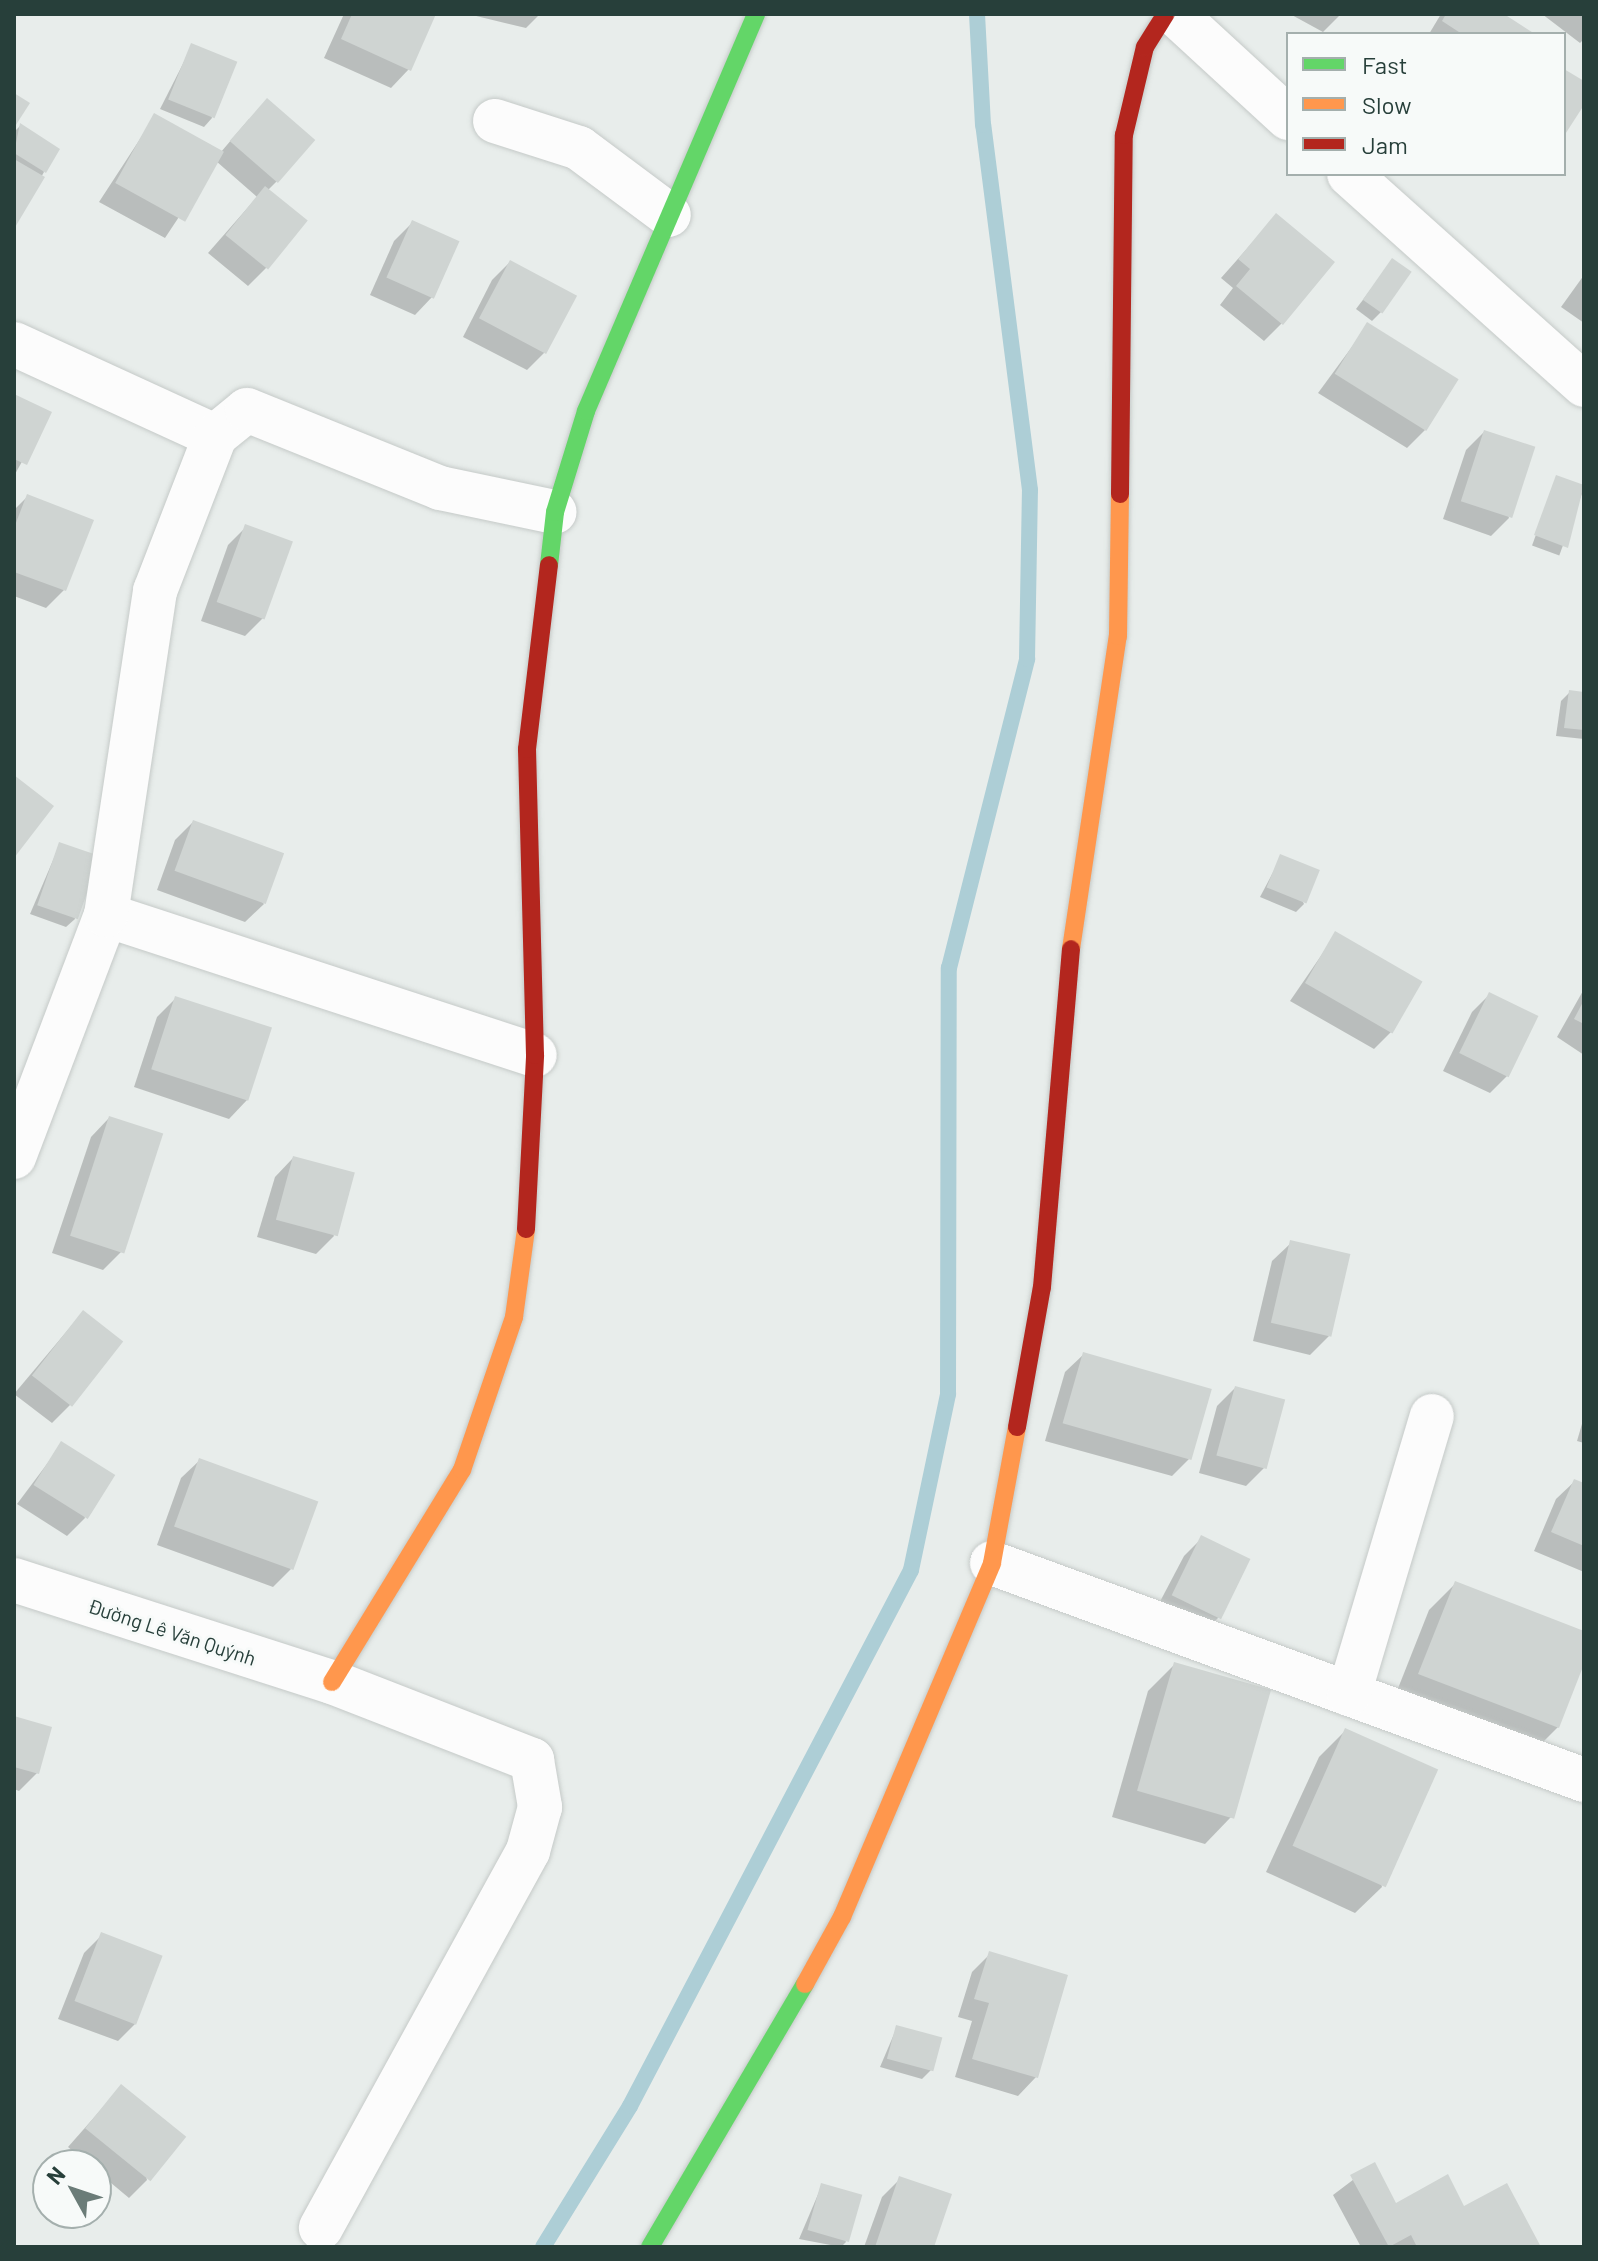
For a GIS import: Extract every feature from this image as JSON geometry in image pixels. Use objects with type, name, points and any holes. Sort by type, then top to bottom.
[{"type":"street","points":[[332,1682],[462,1470],[492,1399],[528,1216],[535,1055],[527,749],[555,512],[586,411],[756,14]]},
{"type":"street","points":[[650,2247],[722,2136],[842,1917],[992,1563],[1042,1287],[1060,1020],[1118,636],[1124,135],[1145,47],[1166,14]]},
{"type":"street","points":[[1175,14],[1286,116]]},
{"type":"street","points":[[495,121],[579,148],[669,215]]},
{"type":"street","points":[[1351,176],[1584,385]]},
{"type":"street","points":[[14,344],[215,436]]},
{"type":"street","points":[[14,1157],[106,915],[155,591],[215,436],[247,410],[440,488],[555,512]]},
{"type":"street","points":[[106,915],[535,1055]]},
{"type":"street","points":[[1349,1694],[1432,1416]]},
{"type":"street","points":[[992,1563],[1584,1780]]},
{"type":"street","name":"Đường Lê Văn Quýnh","points":[[14,1580],[332,1682],[532,1760],[540,1807],[528,1851],[321,2228]]},
{"type":"building","points":[[352,14],[436,14],[411,71],[341,39]]},
{"type":"building","points":[[1446,14],[1504,14],[1532,32],[1459,32],[1442,21]]},
{"type":"building","points":[[191,43],[237,62],[215,118],[168,100]]},
{"type":"building","points":[[1566,70],[1584,81],[1584,105],[1566,133]]},
{"type":"building","points":[[14,93],[30,103],[14,128]]},
{"type":"building","points":[[267,98],[315,140],[278,183],[230,141]]},
{"type":"building","points":[[154,113],[224,152],[185,222],[115,183]]},
{"type":"building","points":[[20,123],[60,149],[46,173],[14,153]]},
{"type":"building","points":[[14,159],[45,177],[14,229]]},
{"type":"building","points":[[265,186],[308,221],[268,270],[225,235]]},
{"type":"building","points":[[1276,213],[1335,262],[1283,325],[1236,286],[1250,269],[1238,259]]},
{"type":"building","points":[[412,220],[460,241],[434,299],[386,278]]},
{"type":"building","points":[[1392,258],[1412,272],[1382,314],[1363,300]]},
{"type":"building","points":[[510,260],[577,296],[546,354],[479,318]]},
{"type":"building","points":[[1367,322],[1459,379],[1426,431],[1335,374]]},
{"type":"building","points":[[14,394],[52,412],[27,465],[14,459]]},
{"type":"building","points":[[1484,430],[1535,447],[1512,518],[1461,501]]},
{"type":"building","points":[[1556,475],[1584,485],[1568,548],[1534,535]]},
{"type":"building","points":[[27,494],[94,520],[66,591],[14,572],[14,528]]},
{"type":"building","points":[[245,524],[293,541],[265,619],[217,602]]},
{"type":"building","points":[[1569,690],[1584,692],[1584,730],[1564,728]]},
{"type":"building","points":[[14,775],[54,806],[14,858]]},
{"type":"building","points":[[193,820],[284,853],[266,904],[175,871]]},
{"type":"building","points":[[59,842],[100,856],[78,919],[37,905]]},
{"type":"building","points":[[1280,854],[1320,870],[1306,903],[1267,887]]},
{"type":"building","points":[[1335,931],[1422,982],[1392,1033],[1305,983]]},
{"type":"building","points":[[1489,992],[1538,1016],[1509,1077],[1459,1053]]},
{"type":"building","points":[[175,996],[272,1028],[248,1101],[151,1069]]},
{"type":"building","points":[[1584,1000],[1584,1024],[1574,1019]]},
{"type":"building","points":[[109,1116],[163,1134],[124,1253],[70,1236]]},
{"type":"building","points":[[293,1156],[355,1173],[338,1236],[276,1220]]},
{"type":"building","points":[[1290,1240],[1350,1254],[1331,1337],[1271,1323]]},
{"type":"building","points":[[83,1310],[123,1341],[72,1407],[32,1375]]},
{"type":"building","points":[[1083,1352],[1212,1389],[1191,1460],[1063,1423]]},
{"type":"building","points":[[1235,1386],[1285,1399],[1267,1469],[1216,1456]]},
{"type":"building","points":[[61,1441],[115,1475],[88,1519],[33,1485]]},
{"type":"building","points":[[199,1458],[318,1501],[293,1570],[174,1527]]},
{"type":"building","points":[[1574,1479],[1584,1483],[1584,1546],[1551,1532]]},
{"type":"building","points":[[1201,1535],[1250,1559],[1221,1619],[1172,1595]]},
{"type":"building","points":[[1455,1581],[1584,1631],[1584,1664],[1559,1728],[1418,1674]]},
{"type":"building","points":[[1174,1662],[1271,1690],[1234,1819],[1137,1791]]},
{"type":"building","points":[[14,1716],[52,1727],[39,1774],[14,1767]]},
{"type":"building","points":[[1345,1728],[1438,1769],[1386,1887],[1293,1846]]},
{"type":"building","points":[[101,1932],[163,1956],[136,2025],[74,2001]]},
{"type":"building","points":[[989,1951],[1068,1975],[1038,2078],[972,2059],[989,2003],[974,1999]]},
{"type":"building","points":[[896,2025],[942,2037],[933,2071],[887,2059]]},
{"type":"building","points":[[121,2084],[186,2137],[150,2181],[85,2128]]},
{"type":"building","points":[[1375,2162],[1396,2203],[1448,2174],[1464,2206],[1507,2183],[1541,2247],[1417,2247],[1411,2235],[1389,2247],[1350,2175]]},
{"type":"building","points":[[899,2176],[952,2194],[934,2247],[875,2247]]},
{"type":"building","points":[[821,2183],[862,2195],[849,2242],[807,2230]]},
{"type":"waterway","points":[[543,2247],[630,2106],[911,1570],[948,1394],[949,968],[1027,659],[1030,490],[983,125],[977,14]]},
{"type":"traffic: fast","points":[[549,565],[555,512],[586,411],[756,14]]},
{"type":"traffic: fast","points":[[650,2247],[805,1984]]},
{"type":"traffic: slow","points":[[1071,949],[1118,636],[1120,494]]},
{"type":"traffic: slow","points":[[332,1682],[462,1470],[514,1317],[526,1229]]},
{"type":"traffic: slow","points":[[805,1984],[842,1917],[992,1563],[1017,1427]]},
{"type":"traffic: jam","points":[[1120,494],[1124,135],[1145,47],[1166,14]]},
{"type":"traffic: jam","points":[[526,1229],[535,1055],[527,749],[549,565]]},
{"type":"traffic: jam","points":[[1017,1427],[1042,1287],[1071,949]]}]
